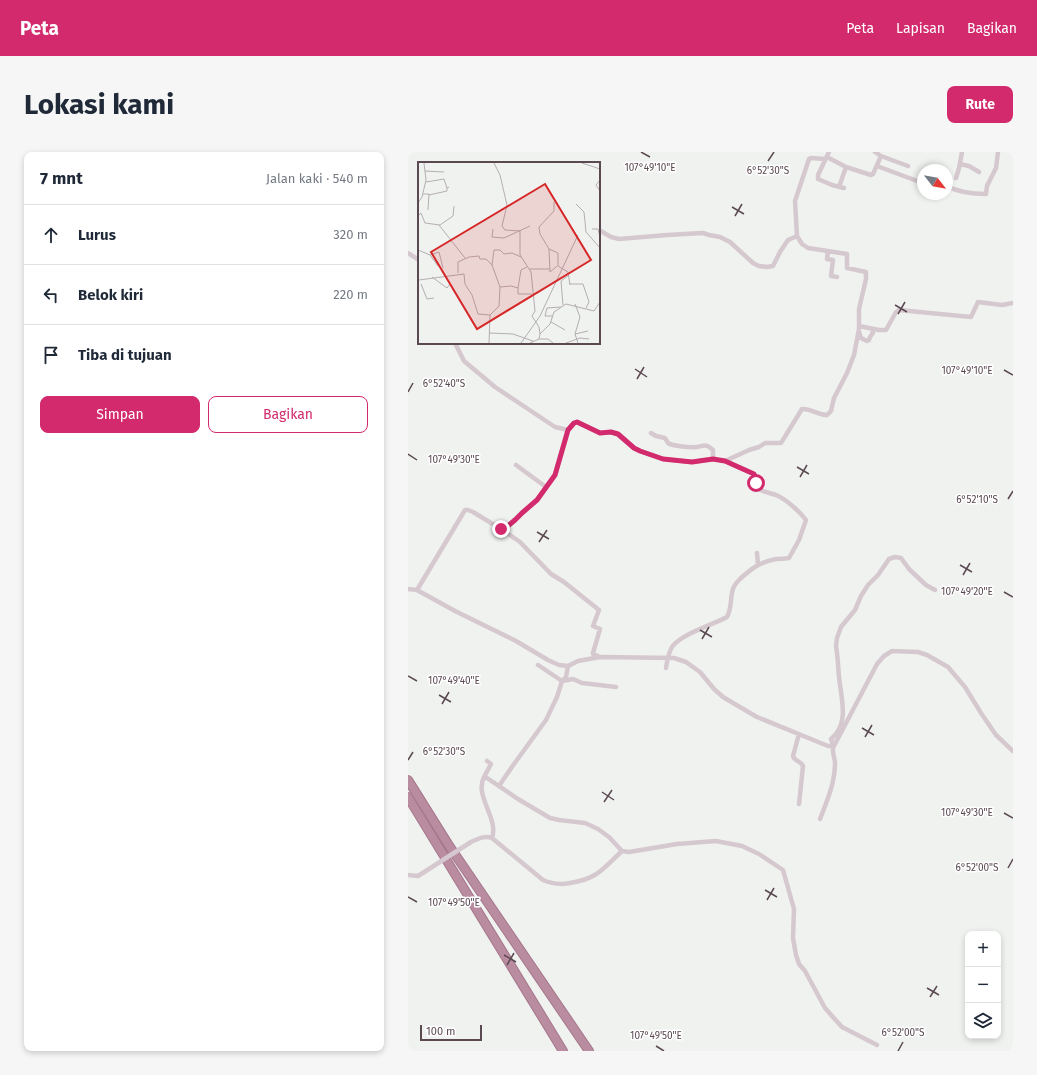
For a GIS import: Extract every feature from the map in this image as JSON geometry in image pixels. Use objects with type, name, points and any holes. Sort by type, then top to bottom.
[{"type":"highway","points":[[408,780],[453,850],[589,1051]]},
{"type":"highway","points":[[408,797],[563,1051]]},
{"type":"street","points":[[875,152],[908,166]]},
{"type":"street","points":[[956,178],[962,152]]},
{"type":"street","points":[[953,189],[974,194],[986,194],[987,186],[996,168],[998,152]]},
{"type":"street","points":[[725,461],[765,443],[781,443],[802,409],[805,408],[818,414],[828,414],[831,411],[834,398],[847,373],[854,355],[866,272],[847,268],[847,254],[808,248],[802,244],[797,236],[795,201],[810,158],[827,156],[846,167],[871,175],[873,174],[882,156]]},
{"type":"street","points":[[827,156],[818,175],[818,179],[841,187],[846,167]]},
{"type":"street","points":[[960,164],[969,166],[979,172]]},
{"type":"street","points":[[877,166],[917,181]]},
{"type":"street","points":[[600,231],[619,240],[703,233],[710,234],[730,242],[753,263],[759,266],[767,267],[772,266],[788,240],[797,236]]},
{"type":"street","points":[[828,251],[827,259],[833,260],[831,276],[837,277]]},
{"type":"street","points":[[408,253],[418,259]]},
{"type":"street","points":[[859,328],[886,330],[896,312],[899,310],[971,317],[978,302],[1002,305],[1013,303]]},
{"type":"street","points":[[859,328],[861,338],[867,341],[873,333],[872,329]]},
{"type":"street","points":[[456,344],[464,361],[495,387],[555,427],[568,430]]},
{"type":"street","points":[[501,529],[509,525],[537,500],[555,475],[568,430],[574,423],[577,422],[600,433],[611,432],[618,434],[634,448],[663,459],[692,462],[713,459],[725,461],[754,474],[758,489],[785,500],[806,520],[799,540],[789,558],[775,559],[758,564],[749,570],[733,588],[732,601],[727,616],[680,639],[673,646],[666,668]]},
{"type":"street","points":[[651,433],[665,438],[668,442],[676,445],[697,448],[701,445],[708,446],[713,450],[713,459]]},
{"type":"street","points":[[516,466],[546,487]]},
{"type":"street","points":[[417,590],[465,510],[468,510],[520,542],[551,574],[564,582],[599,610],[593,626],[599,628],[600,630],[593,654],[600,656],[674,658],[686,662],[700,672],[714,689],[723,697],[751,714],[828,746],[834,746]]},
{"type":"street","points":[[757,553],[758,564]]},
{"type":"street","points":[[834,746],[831,739],[840,729],[843,713],[838,672],[836,646],[837,638],[841,627],[855,610],[864,591],[878,575],[887,561],[895,557],[901,558],[909,569],[926,585],[935,590]]},
{"type":"street","points":[[408,589],[417,590],[559,665],[568,666],[578,661],[600,656]]},
{"type":"street","points":[[820,818],[829,798],[833,779],[835,762],[832,749],[877,664],[884,656],[892,651],[918,652],[928,655],[948,667],[965,687],[996,735],[1013,751]]},
{"type":"street","points":[[538,665],[562,681],[574,679],[582,683],[616,687]]},
{"type":"street","points":[[499,786],[546,720],[557,697],[562,681],[566,677],[568,666]]},
{"type":"street","points":[[799,734],[793,756],[803,766],[799,804]]},
{"type":"street","points":[[488,761],[491,764],[482,781],[482,791],[493,824],[494,830],[492,838]]},
{"type":"street","points":[[484,777],[550,818],[585,823],[598,829],[609,837],[622,851],[629,852],[677,844],[716,841],[742,846],[760,854],[783,870],[794,909],[793,938],[799,964],[826,1008],[842,1027],[877,1045]]},
{"type":"street","points":[[408,875],[418,876],[481,837],[492,838],[543,880],[558,884],[581,882],[589,879],[600,873],[622,851]]},
{"type":"route","points":[[501,529],[509,525],[537,500],[555,475],[568,430],[574,423],[577,422],[600,433],[611,432],[618,434],[634,448],[663,459],[692,462],[713,459],[725,461],[754,474],[756,483]]}]
